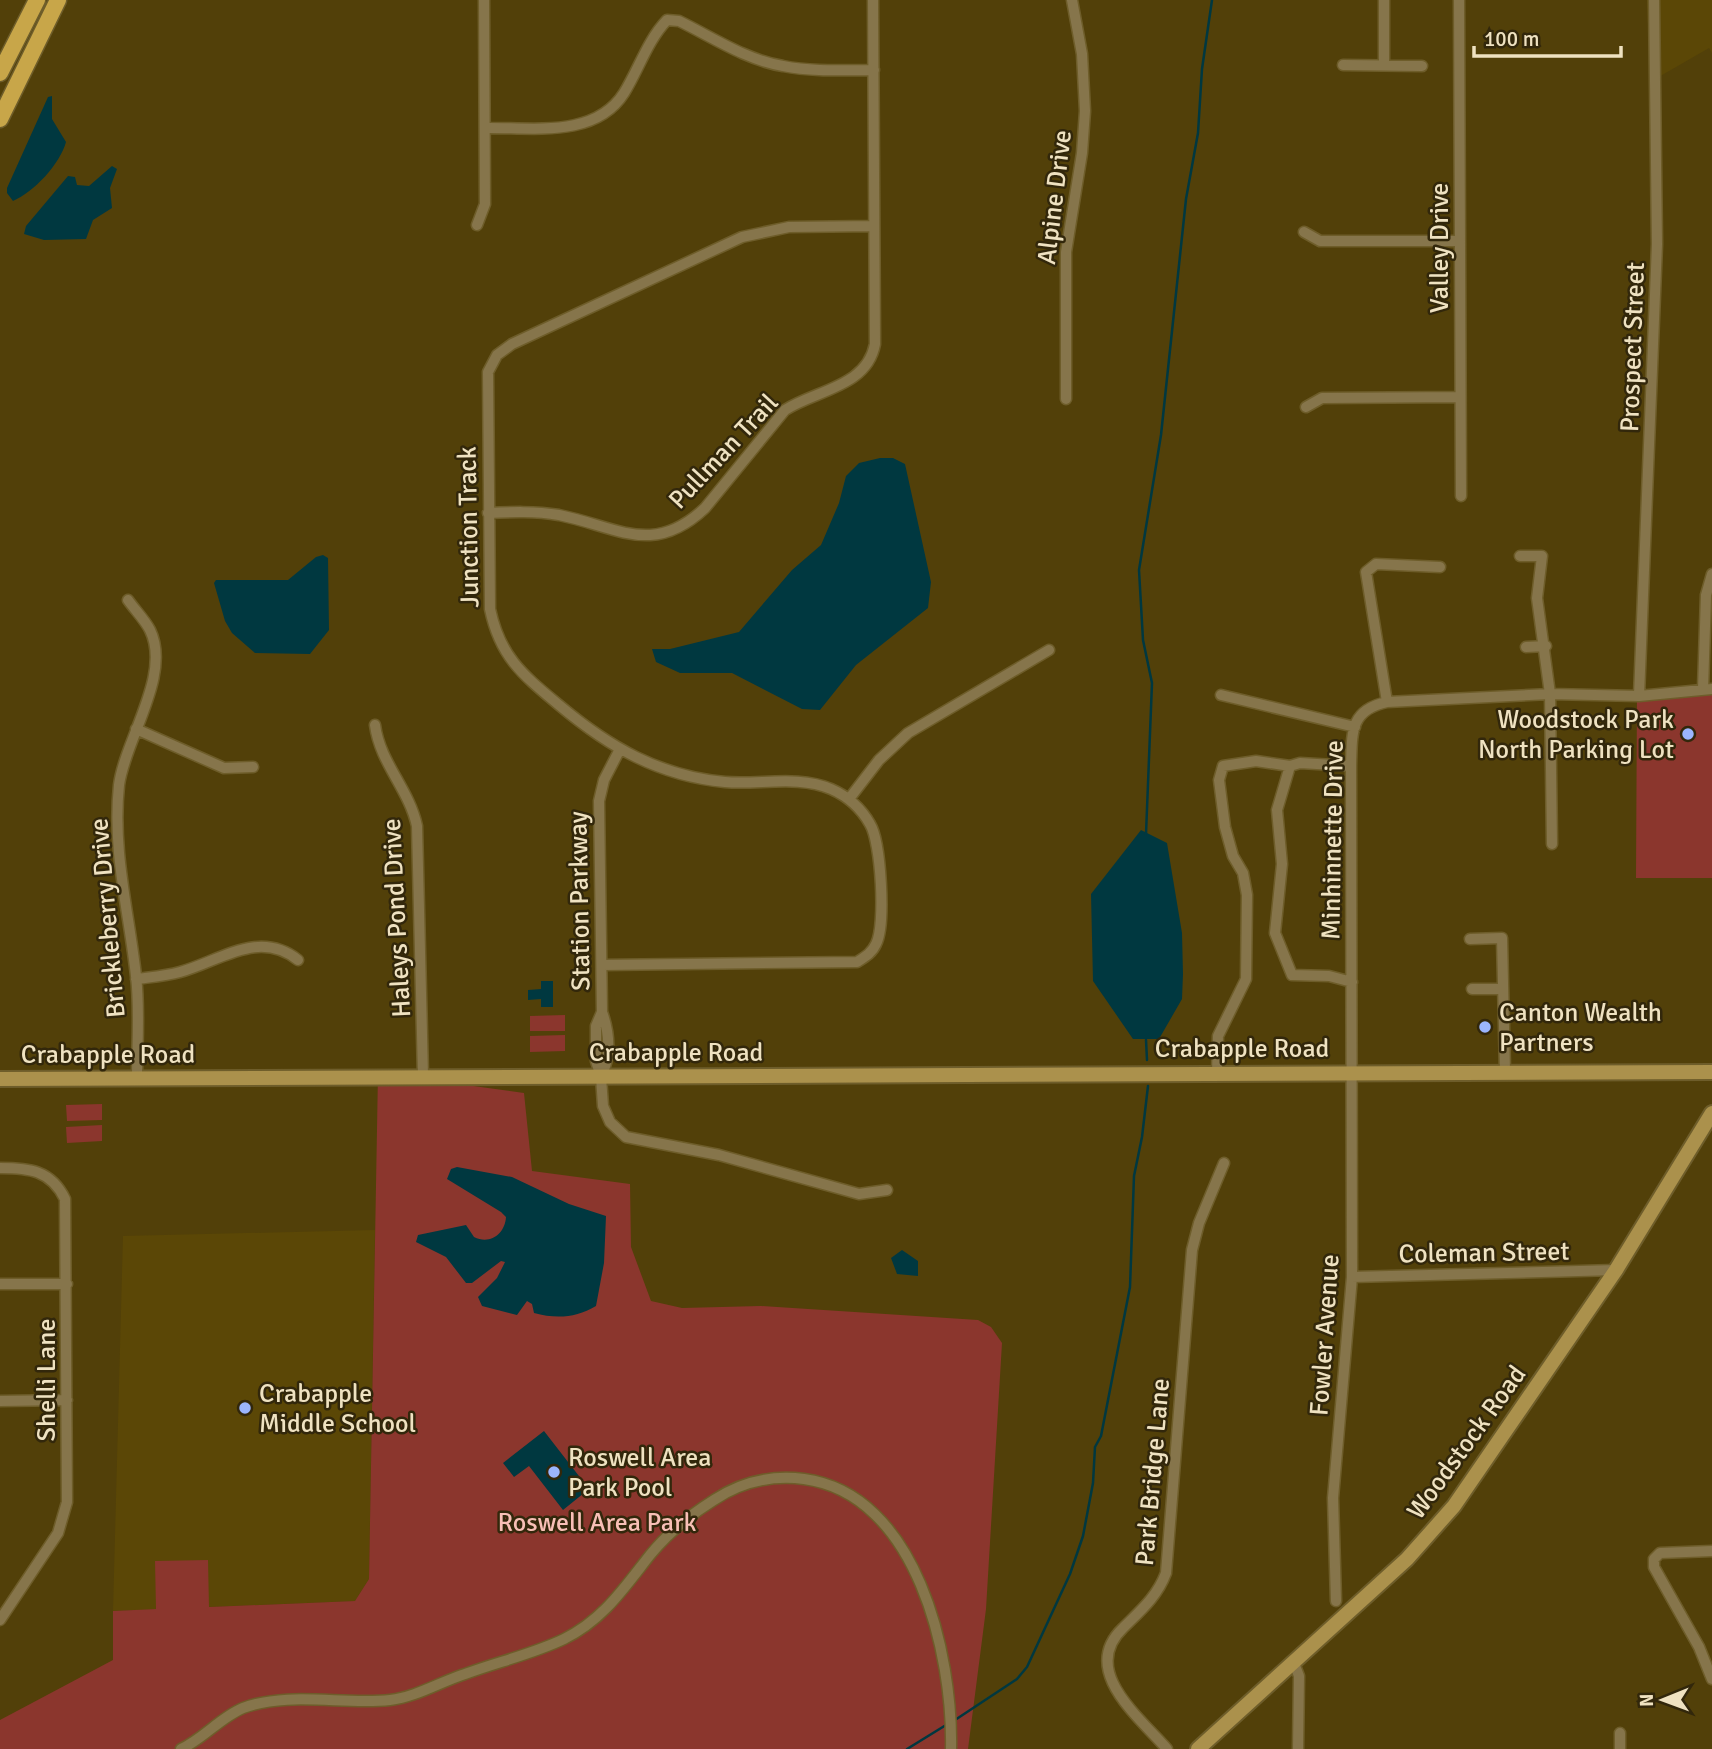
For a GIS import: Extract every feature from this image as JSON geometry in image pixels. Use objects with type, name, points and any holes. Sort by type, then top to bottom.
[{"type":"main road","points":[[0,73],[37,0]]},
{"type":"main road","points":[[0,119],[58,0]]},
{"type":"street","points":[[477,225],[485,204],[484,0]]},
{"type":"street","name":"Pullman Trail","points":[[488,513],[555,515],[639,537],[667,533],[692,520],[785,411],[802,399],[853,380],[868,365],[875,344],[873,0]]},
{"type":"street","name":"Alpine Drive","points":[[1066,400],[1066,252],[1082,153],[1085,111],[1082,54],[1072,0]]},
{"type":"street","points":[[1384,0],[1384,65]]},
{"type":"street","name":"Valley Drive","points":[[1459,0],[1461,496]]},
{"type":"street","name":"Prospect Street","points":[[1639,696],[1657,244],[1654,0]]},
{"type":"street","points":[[485,128],[568,127],[601,116],[623,94],[653,36],[667,20],[679,21],[752,57],[780,66],[810,70],[874,70]]},
{"type":"street","points":[[1343,65],[1422,66]]},
{"type":"street","name":"Junction Track","points":[[602,965],[844,964],[863,958],[876,944],[880,933],[880,852],[870,823],[849,799],[831,788],[812,783],[728,782],[691,778],[655,768],[590,732],[524,676],[502,648],[489,609],[486,381],[492,363],[504,349],[742,237],[789,227],[874,226]]},
{"type":"street","points":[[1304,232],[1320,241],[1460,241]]},
{"type":"street","points":[[1306,407],[1322,398],[1461,397]]},
{"type":"street","points":[[1520,556],[1542,556],[1537,598],[1550,694],[1552,844]]},
{"type":"street","points":[[1387,702],[1366,572],[1376,564],[1440,566]]},
{"type":"street","points":[[1708,689],[1706,595],[1712,574]]},
{"type":"street","name":"Brickleberry Drive","points":[[128,600],[150,630],[154,641],[155,665],[150,693],[120,782],[118,851],[121,888],[136,979],[137,1078]]},
{"type":"street","points":[[1526,647],[1545,646]]},
{"type":"street","points":[[849,799],[879,760],[908,733],[1049,650]]},
{"type":"street","name":"Minhinnette Drive","points":[[1351,1072],[1351,766],[1359,715],[1368,706],[1387,702],[1550,694],[1639,696],[1708,689]]},
{"type":"street","points":[[1221,695],[1355,727]]},
{"type":"street","name":"Haleys Pond Drive","points":[[375,725],[381,751],[408,794],[418,826],[423,1076]]},
{"type":"street","points":[[136,729],[224,768],[253,767]]},
{"type":"street","name":"Station Parkway","points":[[620,751],[604,780],[598,801],[602,1012],[607,1026],[609,1061],[601,1077],[606,1115],[615,1128],[634,1140],[719,1154],[859,1194],[887,1190]]},
{"type":"street","points":[[1217,1073],[1218,1036],[1246,979],[1247,895],[1243,873],[1233,856],[1225,827],[1219,780],[1223,766],[1256,761],[1290,766],[1351,766]]},
{"type":"street","points":[[1290,766],[1277,810],[1282,864],[1275,933],[1292,975],[1329,976],[1352,982]]},
{"type":"street","points":[[1470,939],[1502,938],[1505,1072]]},
{"type":"street","points":[[136,979],[180,972],[228,953],[253,947],[278,948],[298,960]]},
{"type":"street","points":[[1472,989],[1503,989]]},
{"type":"street","name":"Fowler Avenue","points":[[1336,1601],[1333,1498],[1352,1277],[1351,1072]]},
{"type":"street","name":"Crabapple Road","points":[[0,1079],[1712,1072]]},
{"type":"street","name":"Woodstock Road","points":[[1198,1749],[1407,1559],[1454,1506],[1616,1270],[1712,1113]]},
{"type":"street","name":"Park Bridge Lane","points":[[1167,1749],[1115,1689],[1108,1676],[1106,1659],[1114,1636],[1153,1598],[1166,1573],[1192,1251],[1199,1223],[1224,1163]]},
{"type":"street","name":"Shelli Lane","points":[[0,1168],[36,1170],[50,1177],[60,1189],[67,1209],[66,1513],[58,1534],[0,1620]]},
{"type":"street","name":"Coleman Street","points":[[1352,1277],[1616,1270]]},
{"type":"street","points":[[0,1284],[67,1284]]},
{"type":"street","points":[[0,1401],[67,1400]]},
{"type":"street","points":[[181,1749],[242,1708],[280,1701],[404,1698],[564,1639],[605,1611],[667,1537],[716,1499],[747,1483],[795,1478],[826,1483],[854,1497],[898,1542],[931,1609],[939,1642],[951,1722],[951,1749]]},
{"type":"street","points":[[1653,1542],[1660,1552]]},
{"type":"street","points":[[1712,1551],[1660,1552],[1654,1559],[1654,1567],[1699,1647],[1712,1679]]},
{"type":"street","points":[[1294,1663],[1298,1676],[1298,1749]]},
{"type":"street","points":[[1620,1733],[1620,1749]]},
{"type":"shaded area","points":[[1647,0],[1712,0],[1712,53],[1709,48],[1650,82]]},
{"type":"shaded area","name":"Crabapple Middle School","points":[[375,1230],[369,1579],[355,1601],[113,1611],[123,1236]]},
{"type":"green space","points":[[1712,690],[1712,878],[1636,878],[1637,691]]},
{"type":"green space","points":[[565,1015],[565,1031],[530,1031],[530,1016]]},
{"type":"green space","points":[[565,1035],[565,1051],[530,1052],[530,1036]]},
{"type":"green space","name":"Roswell Area Park","points":[[378,1073],[524,1093],[532,1171],[630,1184],[631,1247],[651,1301],[682,1308],[761,1306],[978,1320],[991,1327],[1002,1343],[986,1609],[968,1749],[0,1749],[0,1720],[113,1660],[113,1611],[156,1609],[155,1561],[208,1560],[209,1607],[355,1601],[369,1579]]},
{"type":"green space","points":[[102,1104],[102,1120],[67,1121],[66,1105]]},
{"type":"green space","points":[[102,1125],[102,1141],[67,1143],[66,1127]]},
{"type":"water","points":[[52,96],[52,119],[66,142],[58,159],[45,176],[13,201],[7,188],[48,97]]},
{"type":"water","points":[[112,166],[117,169],[110,188],[112,208],[93,220],[86,239],[44,240],[24,234],[26,226],[68,176],[75,177],[77,185],[89,186]]},
{"type":"water","points":[[893,458],[905,464],[931,582],[928,608],[856,665],[820,710],[802,709],[732,673],[680,673],[656,662],[652,649],[670,649],[739,632],[792,570],[821,545],[839,503],[846,476],[859,463]]},
{"type":"water","points":[[323,555],[328,558],[329,630],[310,654],[255,653],[232,633],[225,621],[214,583],[216,580],[288,580],[316,557]]},
{"type":"water","points":[[1141,830],[1167,843],[1182,933],[1182,999],[1159,1039],[1133,1039],[1093,981],[1091,894]]},
{"type":"water","points":[[541,981],[553,981],[553,1007],[541,1007],[541,999],[528,1000],[528,990],[541,989]]},
{"type":"water","points":[[457,1167],[512,1177],[569,1204],[606,1216],[604,1263],[596,1306],[581,1313],[558,1317],[534,1313],[532,1304],[527,1301],[517,1315],[482,1306],[478,1297],[497,1278],[505,1262],[501,1261],[472,1283],[466,1283],[446,1257],[416,1242],[418,1235],[466,1225],[474,1237],[486,1240],[496,1236],[503,1228],[506,1217],[501,1212],[447,1179],[451,1169]]},
{"type":"water","points":[[902,1250],[918,1261],[918,1276],[897,1274],[891,1258]]},
{"type":"water","name":"Roswell Area Park Pool","points":[[544,1431],[589,1489],[563,1510],[529,1466],[514,1477],[503,1463]]},
{"type":"waterway","points":[[1146,834],[1152,683],[1143,640],[1139,570],[1161,435],[1186,199],[1198,133],[1202,69],[1212,0]]},
{"type":"waterway","points":[[1146,1040],[1147,1060]]},
{"type":"waterway","points":[[955,1720],[1017,1679],[1027,1667],[1070,1574],[1083,1536],[1093,1483],[1095,1447],[1101,1436],[1130,1287],[1134,1176],[1148,1086]]},
{"type":"waterway","points":[[907,1749],[946,1725]]},
{"type":"place","name":"Woodstock Park North Parking Lot","points":[[1688,734]]},
{"type":"place","name":"Canton Wealth Partners","points":[[1485,1027]]},
{"type":"place","name":"Crabapple Middle School","points":[[245,1408]]},
{"type":"place","name":"Roswell Area Park Pool","points":[[554,1472]]}]
